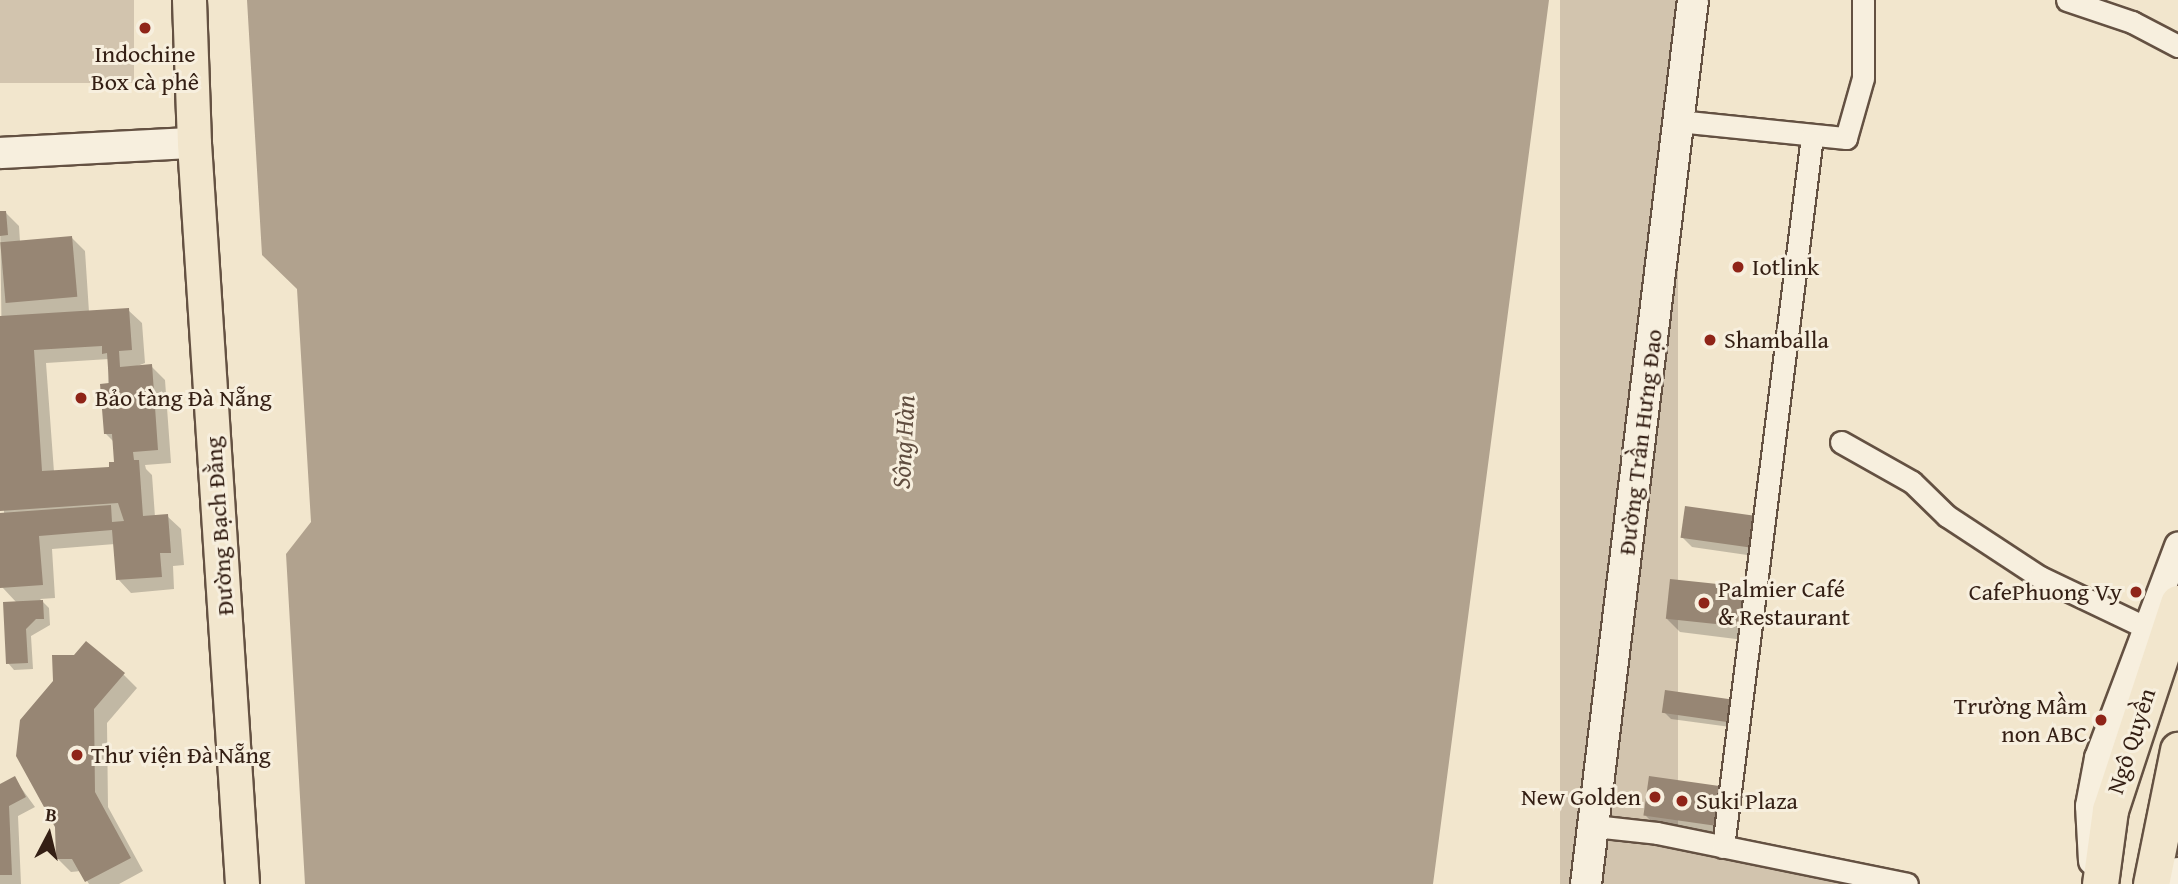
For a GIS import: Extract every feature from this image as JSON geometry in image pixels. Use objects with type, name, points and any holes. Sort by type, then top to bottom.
[{"type":"highway","name":"Ngô Quyền","points":[[2100,884],[2110,810],[2178,603]]},
{"type":"highway","name":"Ngô Quyền","points":[[2151,884],[2178,750]]},
{"type":"main road","name":"Đường Bạch Đằng","points":[[189,0],[194,143],[242,884]]},
{"type":"main road","name":"Đường Trần Hưng Đạo","points":[[1586,884],[1693,0]]},
{"type":"main road","points":[[0,153],[194,143]]},
{"type":"street","points":[[1678,121],[1812,137],[1846,138],[1863,78],[1863,0]]},
{"type":"street","points":[[2067,0],[2132,22],[2178,46]]},
{"type":"street","points":[[1723,847],[1812,137]]},
{"type":"street","points":[[1841,442],[1912,482],[1947,516],[2040,577],[2145,627]]},
{"type":"street","points":[[2093,884],[2089,806],[2098,758],[2145,627],[2178,546]]},
{"type":"street","points":[[1594,826],[1723,847],[1907,884]]},
{"type":"street","points":[[2173,884],[2178,871]]},
{"type":"shaded area","points":[[0,0],[134,0],[134,83],[0,83]]},
{"type":"shaded area","points":[[1560,0],[1678,0],[1678,884],[1560,884]]},
{"type":"shaded area","points":[[1594,826],[1902,884],[1587,884]]},
{"type":"water","name":"Sông Hàn","points":[[247,0],[1549,0],[1433,884],[305,884],[286,554],[311,522],[297,289],[262,255]]},
{"type":"building","points":[[0,211],[6,211],[8,235],[0,236]]},
{"type":"building","points":[[72,236],[77,297],[6,303],[0,242]]},
{"type":"building","points":[[129,308],[132,350],[119,351],[120,367],[152,364],[158,450],[133,452],[134,460],[139,460],[143,516],[168,514],[171,553],[160,553],[162,577],[116,580],[112,530],[39,536],[43,585],[0,588],[0,513],[111,505],[112,522],[124,521],[118,503],[0,511],[0,316]],"holes":[[[102,346],[102,354],[107,353],[109,383],[100,384],[104,434],[112,434],[114,462],[109,462],[109,467],[42,471],[34,350]]]},
{"type":"building","points":[[1685,506],[1756,516],[1752,548],[1681,538]]},
{"type":"building","name":"Palmier Café & Restaurant","points":[[1670,579],[1744,587],[1739,627],[1666,619]]},
{"type":"building","points":[[43,600],[44,619],[36,619],[26,629],[28,663],[6,664],[3,602]]},
{"type":"building","points":[[86,641],[125,673],[94,709],[95,792],[131,858],[85,882],[72,859],[56,859],[55,827],[16,756],[20,720],[53,681],[52,655],[74,655]]},
{"type":"building","points":[[1665,690],[1735,700],[1732,723],[1662,713]]},
{"type":"building","points":[[15,776],[26,797],[9,806],[12,875],[0,875],[0,784]]},
{"type":"building","name":"Suki Plaza","points":[[1649,776],[1719,786],[1714,825],[1643,816]]},
{"type":"place","name":"Indochine Box cà phê","points":[[145,28]]},
{"type":"place","name":"Iotlink","points":[[1738,267]]},
{"type":"place","name":"Shamballa","points":[[1710,340]]},
{"type":"place","name":"Bảo tàng Đà Nẵng","points":[[81,398]]},
{"type":"place","name":"CafePhuong Vy","points":[[2136,592]]},
{"type":"place","name":"Palmier Café & Restaurant","points":[[1704,603]]},
{"type":"place","name":"Trường Mầm non ABC","points":[[2101,720]]},
{"type":"place","name":"Thư viện Đà Nẵng","points":[[77,755]]},
{"type":"place","name":"New Golden","points":[[1655,797]]},
{"type":"place","name":"Suki Plaza","points":[[1682,801]]}]
